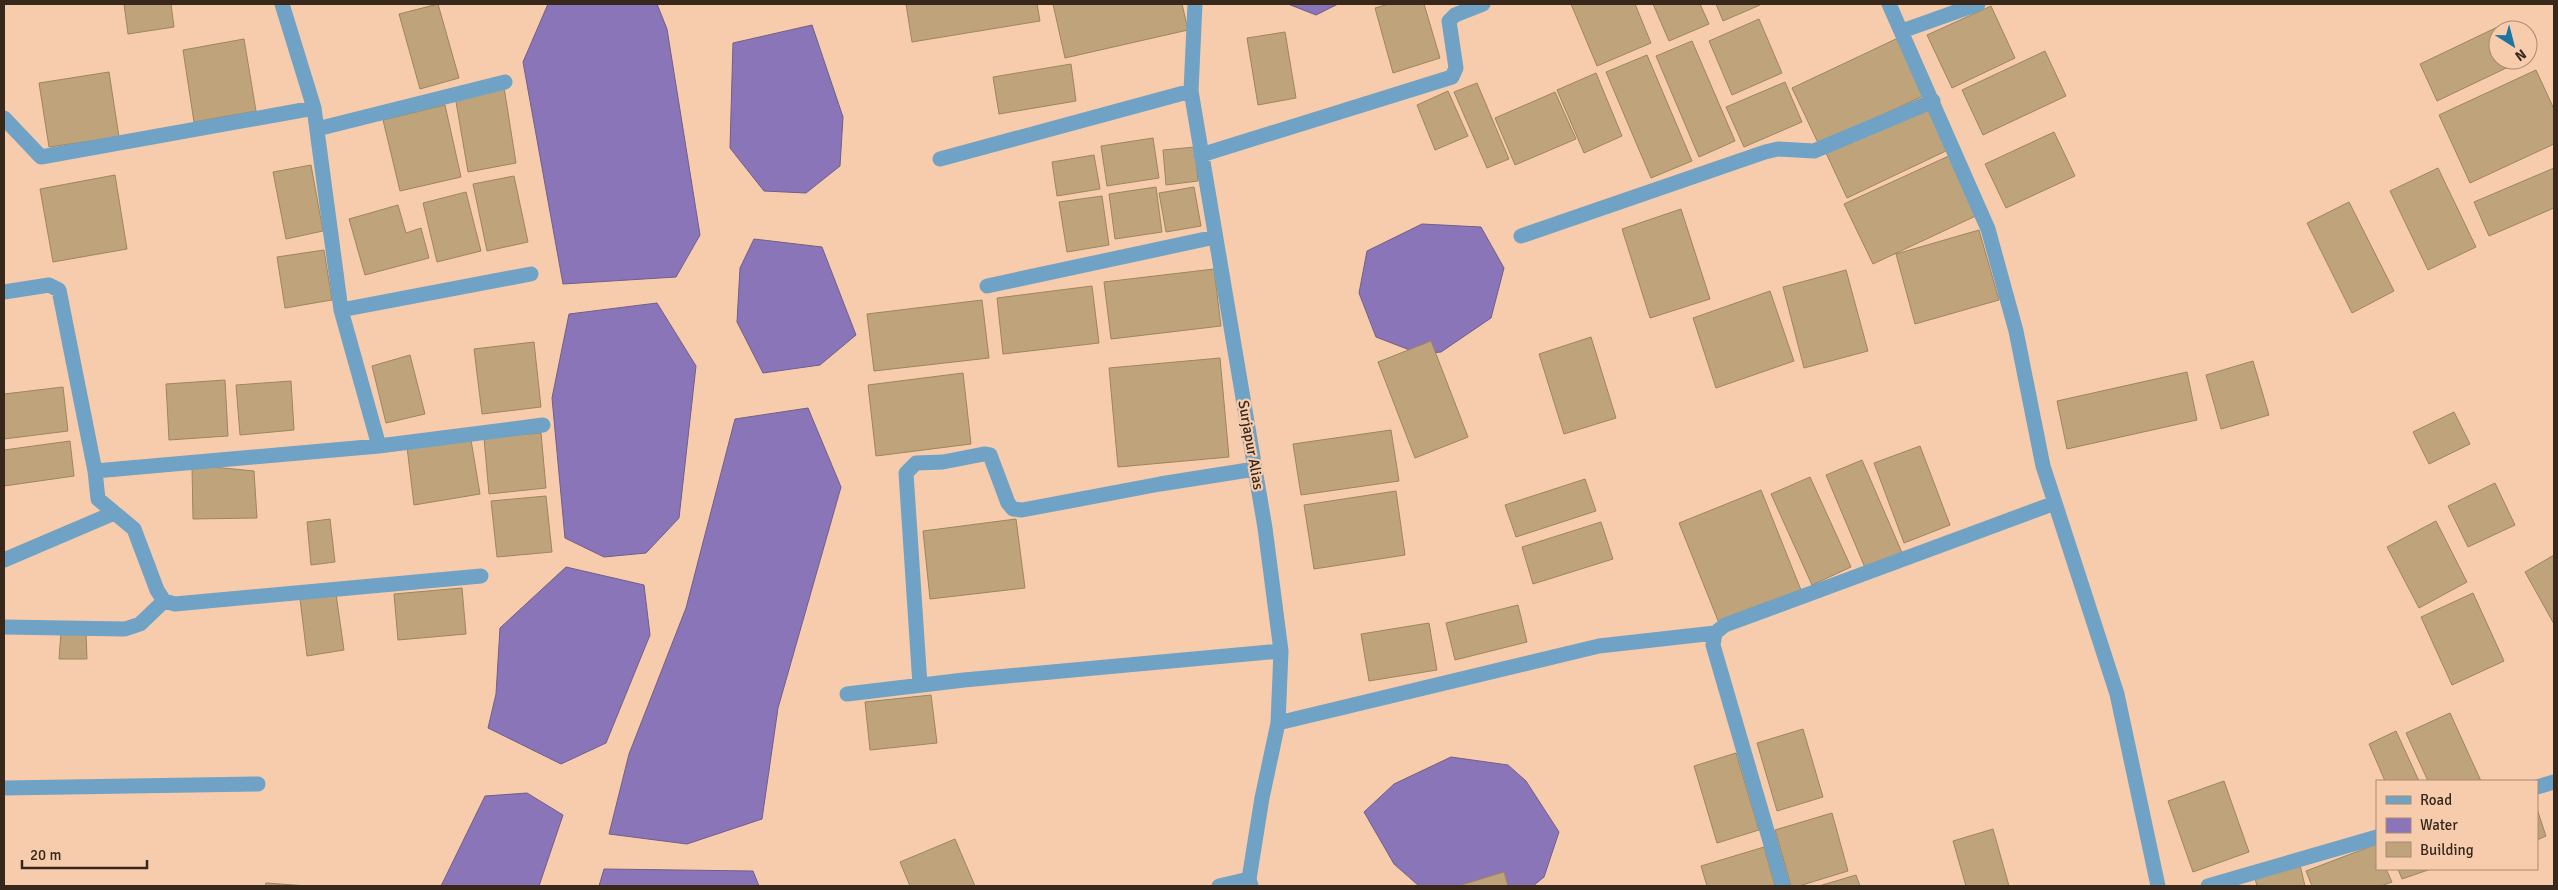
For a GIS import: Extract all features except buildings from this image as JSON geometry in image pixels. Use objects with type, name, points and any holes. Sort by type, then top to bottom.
[{"type":"street","points":[[282,4],[314,108],[341,310],[379,446]]},
{"type":"street","name":"Surjapur Alias","points":[[1195,4],[1191,91],[1255,469],[1281,651],[1278,723],[1262,798],[1250,883]]},
{"type":"street","points":[[1201,155],[1452,77],[1456,68],[1449,21],[1455,15],[1483,4]]},
{"type":"street","points":[[1889,4],[1988,229],[2016,331],[2043,466],[2117,694],[2158,886]]},
{"type":"street","points":[[1902,32],[1978,4]]},
{"type":"street","points":[[317,129],[505,82]]},
{"type":"street","points":[[940,159],[1191,91]]},
{"type":"street","points":[[1521,236],[1765,152],[1778,149],[1814,151],[1933,101]]},
{"type":"street","points":[[4,118],[41,157],[314,108]]},
{"type":"street","points":[[987,286],[1215,237]]},
{"type":"street","points":[[341,310],[531,274]]},
{"type":"street","points":[[4,292],[49,285],[55,287],[61,294],[95,470],[98,499],[134,530],[164,601],[175,604],[480,576]]},
{"type":"street","points":[[95,470],[379,446],[543,425]]},
{"type":"street","points":[[920,685],[906,472],[916,463],[943,462],[984,454],[990,455],[1008,503],[1013,509],[1022,510],[1160,484],[1255,469]]},
{"type":"street","points":[[1278,723],[1599,646],[1715,632],[1724,625],[2055,503]]},
{"type":"street","points":[[4,560],[114,513]]},
{"type":"street","points":[[4,626],[125,629],[140,624],[164,601]]},
{"type":"street","points":[[1715,632],[1713,645],[1783,886]]},
{"type":"street","points":[[847,694],[920,685],[1281,651]]},
{"type":"street","points":[[2538,787],[2554,782]]},
{"type":"street","points":[[4,788],[258,784]]},
{"type":"street","points":[[2208,886],[2376,837]]},
{"type":"street","points":[[1219,886],[1250,883]]},
{"type":"water","points":[[548,4],[657,4],[667,29],[700,235],[676,277],[563,284],[523,62]]},
{"type":"water","points":[[1288,4],[1338,4],[1316,15]]},
{"type":"water","points":[[812,25],[843,117],[840,166],[806,193],[764,191],[730,148],[733,43]]},
{"type":"water","points":[[1422,224],[1481,227],[1504,268],[1491,318],[1441,352],[1420,354],[1376,337],[1359,293],[1367,251]]},
{"type":"water","points":[[754,239],[822,247],[856,335],[820,365],[763,373],[737,322],[740,268]]},
{"type":"water","points":[[657,303],[696,366],[679,518],[646,553],[604,557],[565,538],[552,398],[569,314]]},
{"type":"water","points":[[808,408],[841,487],[778,708],[762,819],[687,844],[609,834],[629,754],[686,608],[735,419]]},
{"type":"water","points":[[566,567],[644,585],[650,635],[606,743],[561,764],[488,728],[496,694],[500,628]]},
{"type":"water","points":[[1451,757],[1508,765],[1526,781],[1559,832],[1544,877],[1533,886],[1419,886],[1394,864],[1364,812],[1394,784]]},
{"type":"water","points":[[527,793],[563,815],[539,886],[441,886],[485,796]]},
{"type":"water","points":[[604,869],[753,871],[759,886],[599,886]]}]
